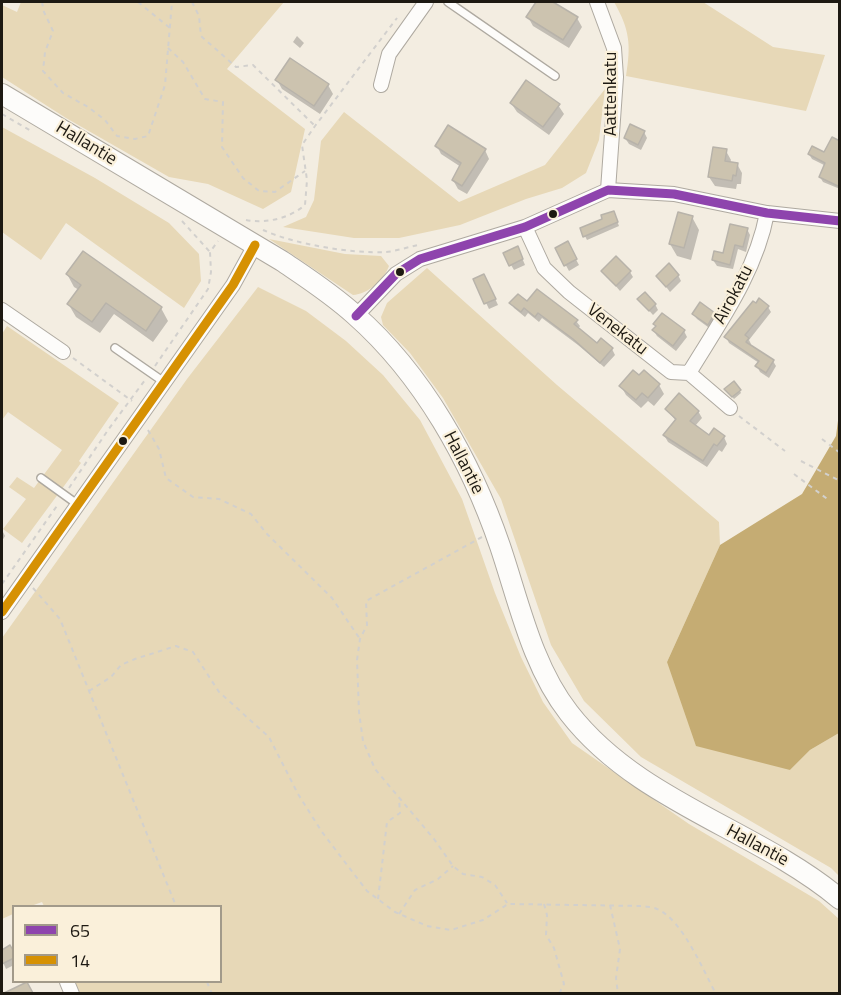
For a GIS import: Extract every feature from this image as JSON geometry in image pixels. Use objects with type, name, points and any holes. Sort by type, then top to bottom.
[{"type":"street","points":[[381,85],[389,54],[426,2]]},
{"type":"street","name":"Aattenkatu","points":[[597,2],[614,48],[616,77],[608,190]]},
{"type":"street","name":"Hallantie","points":[[2,93],[255,245],[321,288],[356,316],[391,352],[416,384],[437,414],[465,463],[495,530],[542,667],[562,704],[586,732],[626,768],[718,825],[799,868],[840,899]]},
{"type":"street","points":[[356,316],[396,274],[420,260],[525,227],[608,190],[674,194],[767,213],[840,221]]},
{"type":"street","name":"Airokatu","points":[[689,373],[741,289],[763,231],[767,213]]},
{"type":"street","name":"Venekatu","points":[[525,227],[543,268],[569,292],[670,372],[689,373],[729,408]]},
{"type":"street","points":[[2,612],[233,285],[255,245]]},
{"type":"street","points":[[2,310],[63,352]]},
{"type":"lane","points":[[448,2],[555,76]]},
{"type":"lane","points":[[115,348],[164,382]]},
{"type":"lane","points":[[41,478],[77,504]]},
{"type":"path","points":[[42,2],[52,31],[45,52],[43,71],[63,93],[105,120],[117,136],[135,139],[148,136],[165,85],[172,2]]},
{"type":"path","points":[[138,2],[170,28]]},
{"type":"path","points":[[192,2],[199,16],[201,36],[236,67],[253,65],[315,126]]},
{"type":"path","points":[[403,10],[302,145],[306,171],[305,205],[296,213],[258,223],[238,219],[280,238],[354,251],[387,252],[425,243]]},
{"type":"path","points":[[168,48],[183,62],[205,99],[223,102],[222,147],[243,178],[259,191],[275,192],[306,171]]},
{"type":"path","points":[[2,114],[41,137]]},
{"type":"path","points":[[178,217],[210,252]]},
{"type":"path","points":[[2,584],[208,289],[211,272],[210,252],[226,229]]},
{"type":"path","points":[[63,352],[132,400]]},
{"type":"path","points":[[729,408],[785,452]]},
{"type":"path","points":[[148,430],[159,448],[166,478],[192,497],[219,499],[251,514],[267,534],[332,598],[360,639]]},
{"type":"path","points":[[822,438],[840,453]]},
{"type":"path","points":[[801,461],[840,481]]},
{"type":"path","points":[[794,474],[830,501]]},
{"type":"path","points":[[495,530],[366,601],[367,625],[360,639],[357,660],[359,712],[363,741],[375,769],[434,839],[453,866],[463,874],[482,877],[495,885],[508,904]]},
{"type":"path","points":[[10,572],[24,580],[45,599],[60,619],[176,905]]},
{"type":"path","points":[[89,691],[111,677],[121,665],[135,659],[176,646],[193,652],[219,692],[269,738],[298,794],[322,832],[367,891],[399,914],[427,926],[451,930],[483,920],[508,904],[643,906],[658,909],[672,919],[684,933],[716,993]]},
{"type":"path","points":[[378,899],[387,822],[400,813],[399,796]]},
{"type":"path","points":[[399,914],[415,890],[438,879],[453,866]]},
{"type":"path","points":[[544,904],[547,915],[546,935],[554,948],[564,984],[559,993]]},
{"type":"path","points":[[610,905],[620,949],[616,978],[618,993]]},
{"type":"shaded area","points":[[21,2],[284,2],[227,69],[305,129],[291,192],[263,209],[208,184],[169,177],[66,118],[2,77],[2,5],[17,12]]},
{"type":"shaded area","points":[[614,2],[703,2],[773,47],[825,55],[806,111],[626,76],[628,38]]},
{"type":"shaded area","points":[[605,89],[599,140],[586,173],[562,188],[526,199],[460,225],[399,238],[354,238],[283,227],[306,217],[314,200],[321,141],[344,112],[459,202],[545,165]]},
{"type":"shaded area","points":[[2,127],[95,178],[169,223],[199,254],[201,281],[184,308],[66,223],[41,260],[2,232]]},
{"type":"shaded area","points":[[269,239],[345,254],[381,256],[389,266],[375,285],[364,292],[353,295]]},
{"type":"shaded area","points":[[427,268],[557,385],[719,522],[720,545],[667,662],[790,770],[810,750],[839,733],[839,876],[831,868],[641,757],[584,701],[551,645],[501,499],[443,398],[410,353],[383,325],[381,317],[387,303]]},
{"type":"shaded area","points":[[258,287],[306,311],[346,341],[383,375],[420,420],[462,499],[495,593],[521,657],[543,702],[572,743],[689,824],[819,901],[839,919],[839,993],[80,993],[75,983],[222,983],[222,905],[44,905],[42,902],[34,905],[12,905],[12,914],[2,919],[2,638],[187,379]]},
{"type":"shaded area","points":[[7,326],[119,403],[79,461],[81,463],[22,543],[3,529],[26,499],[9,487],[17,477],[34,488],[62,450],[8,412],[2,420],[2,334]]},
{"type":"shaded area","points":[[839,413],[839,733],[810,750],[790,770],[696,746],[667,662],[720,545],[802,494],[836,436]]},
{"type":"building","points":[[536,2],[553,2],[578,17],[563,40],[526,17]]},
{"type":"building","points":[[290,58],[329,84],[314,106],[275,80]]},
{"type":"building","points":[[526,80],[560,104],[543,127],[510,103]]},
{"type":"building","points":[[630,124],[645,131],[638,145],[624,138]]},
{"type":"building","points":[[448,125],[486,149],[462,186],[452,180],[461,163],[435,146]]},
{"type":"building","points":[[832,137],[840,141],[840,187],[819,177],[825,163],[808,154],[812,146],[824,152]]},
{"type":"building","points":[[713,147],[727,149],[725,161],[738,163],[736,176],[733,175],[732,181],[708,177]]},
{"type":"building","points":[[614,211],[618,222],[583,237],[580,228],[602,219],[601,215]]},
{"type":"building","points":[[678,212],[693,216],[684,248],[669,244]]},
{"type":"building","points":[[730,224],[748,228],[743,247],[735,245],[730,265],[712,260],[714,251],[723,253]]},
{"type":"building","points":[[568,241],[577,259],[564,266],[555,248]]},
{"type":"building","points":[[518,246],[523,259],[509,266],[503,253]]},
{"type":"building","points":[[83,251],[162,307],[146,331],[106,303],[92,322],[67,304],[81,285],[66,274]]},
{"type":"building","points":[[616,256],[631,271],[616,286],[601,271]]},
{"type":"building","points":[[669,263],[679,275],[666,287],[656,276]]},
{"type":"building","points":[[484,274],[496,299],[484,304],[473,279]]},
{"type":"building","points":[[537,289],[578,320],[574,324],[597,343],[601,338],[613,348],[600,363],[538,313],[535,317],[524,308],[521,312],[509,303],[518,294],[527,301]]},
{"type":"building","points":[[645,292],[656,304],[649,311],[637,299]]},
{"type":"building","points":[[759,298],[769,306],[745,335],[749,338],[746,342],[774,360],[766,373],[755,366],[759,361],[724,337],[753,301],[756,303]]},
{"type":"building","points":[[700,302],[715,313],[708,325],[692,314]]},
{"type":"building","points":[[662,313],[685,330],[673,346],[652,330],[656,326],[653,324]]},
{"type":"building","points":[[633,370],[639,375],[644,370],[660,384],[648,398],[642,393],[636,400],[619,386]]},
{"type":"building","points":[[734,381],[741,390],[732,397],[724,389]]},
{"type":"building","points":[[679,393],[699,411],[690,421],[709,435],[714,428],[725,436],[717,446],[714,444],[703,461],[663,435],[676,419],[665,409]]},
{"type":"building","points":[[10,945],[12,948],[12,959],[2,964],[2,950]]},
{"type":"building","points":[[28,983],[33,993],[4,993]]},
{"type":"transit line","name":"65","points":[[356,316],[396,274],[420,259],[525,227],[608,190],[674,194],[767,213],[840,221]]},
{"type":"transit line","name":"14","points":[[2,612],[233,285],[255,245]]}]
